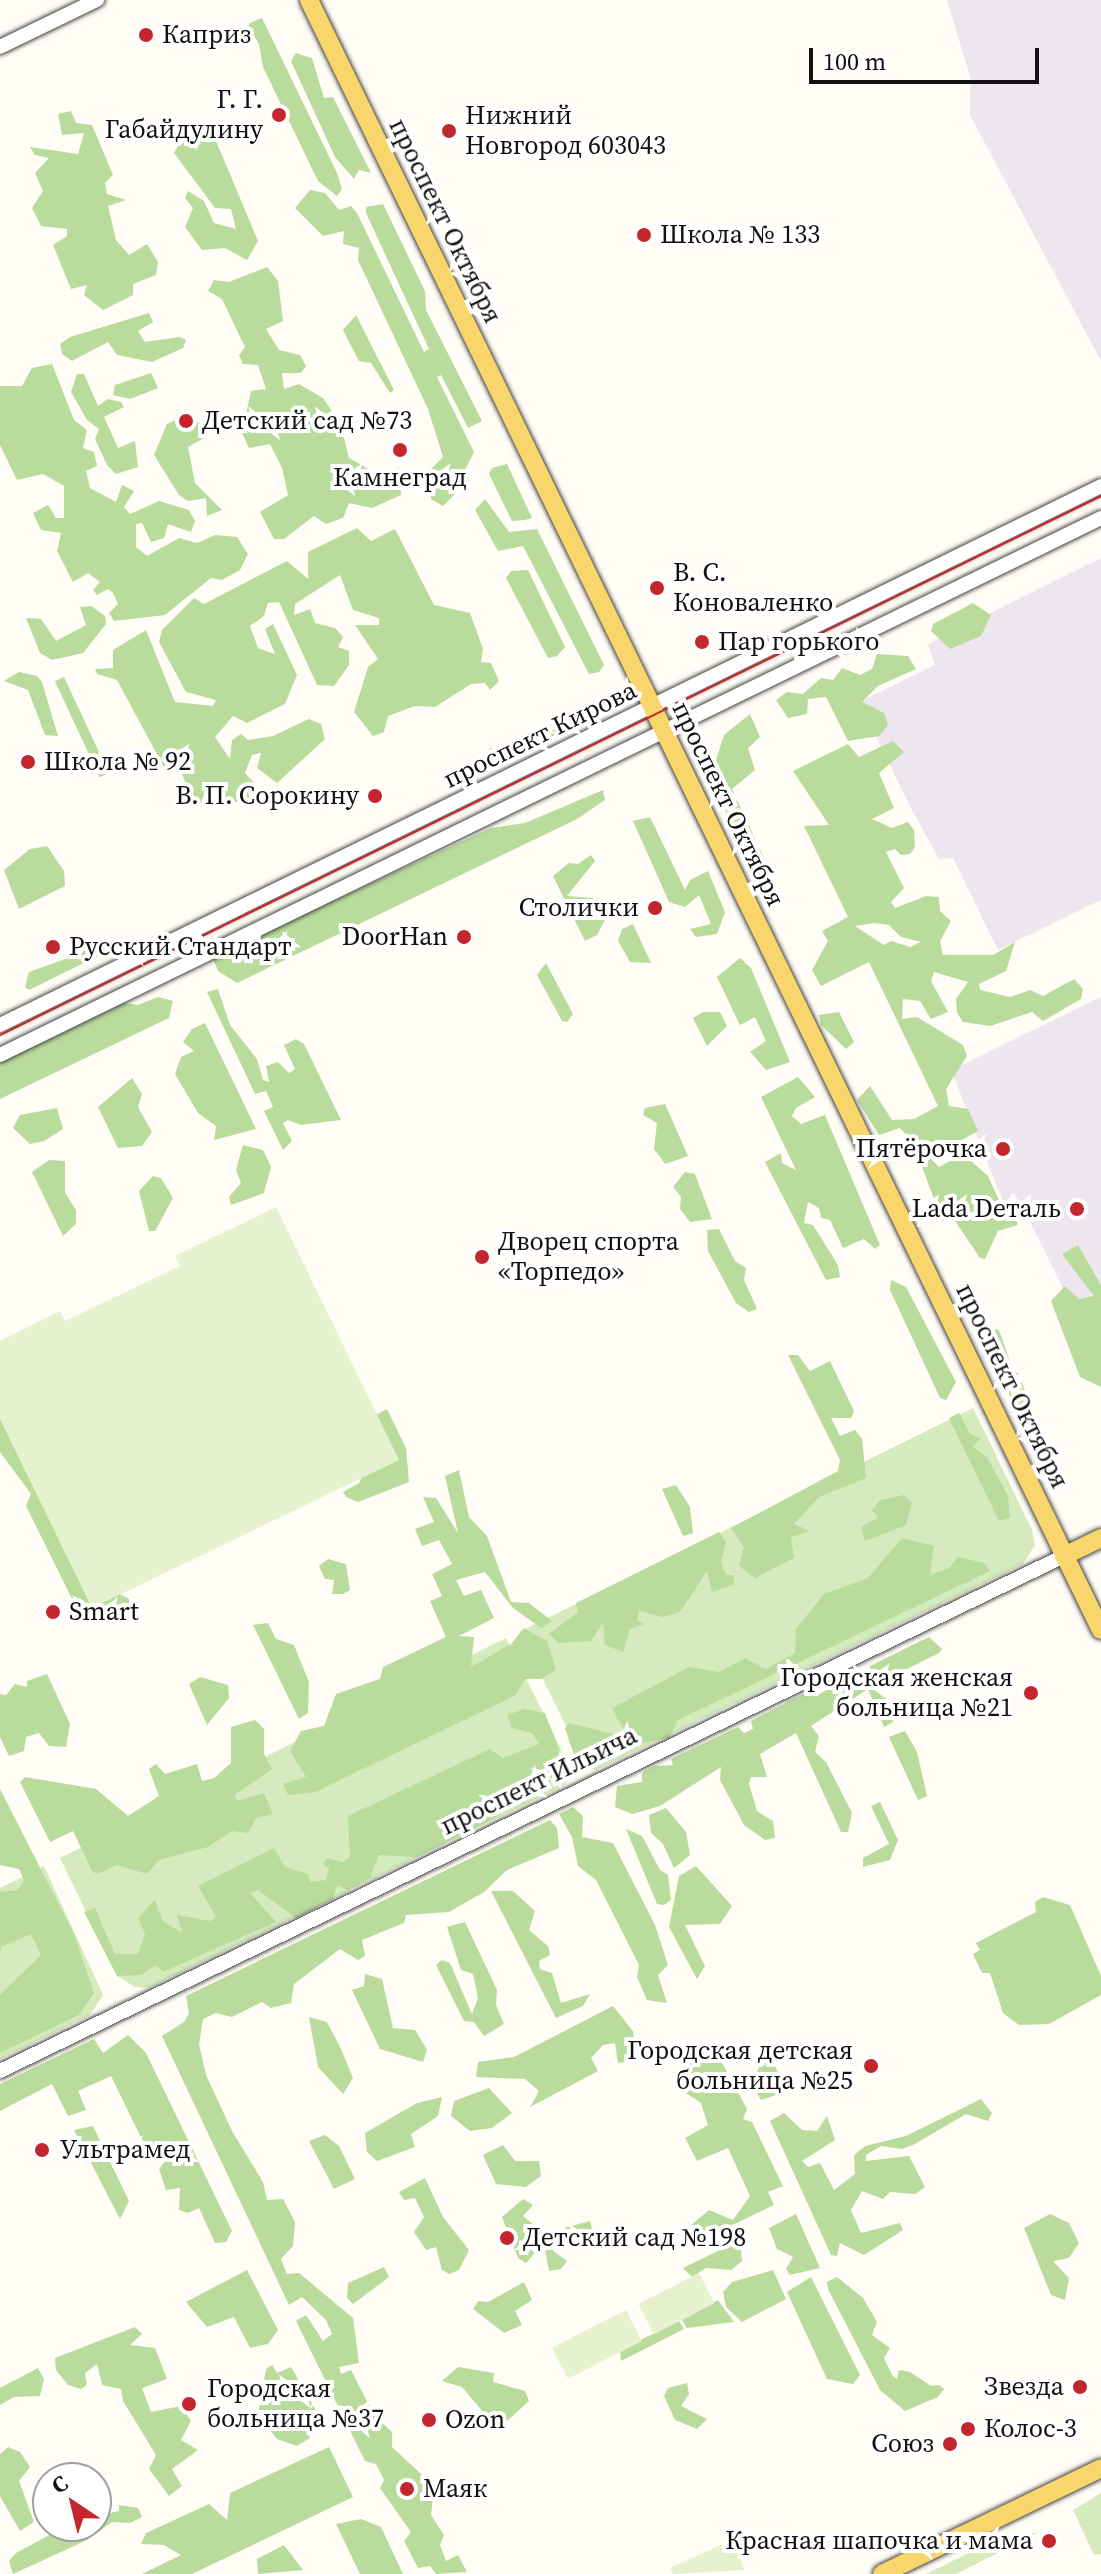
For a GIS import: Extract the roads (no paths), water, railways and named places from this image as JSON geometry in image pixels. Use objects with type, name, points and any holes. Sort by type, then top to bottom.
[{"type":"main road","name":"проспект Октября","points":[[309,0],[1101,1630]]},
{"type":"main road","name":"проспект Ильича","points":[[1064,1556],[1101,1538]]},
{"type":"main road","points":[[882,2574],[1101,2468]]},
{"type":"street","points":[[0,47],[97,0]]},
{"type":"street","name":"проспект Кирова","points":[[0,1025],[1101,486]]},
{"type":"street","name":"проспект Кирова","points":[[0,1055],[1101,518]]},
{"type":"street","name":"проспект Ильича","points":[[0,2071],[1064,1556]]},
{"type":"tram line","points":[[0,1035],[1101,496]]},
{"type":"place","name":"Каприз","points":[[146,35]]},
{"type":"place","name":"Г. Г. Габайдулину","points":[[279,115]]},
{"type":"place","name":"Нижний Новгород 603043","points":[[449,131]]},
{"type":"place","name":"Школа № 133","points":[[644,235]]},
{"type":"place","name":"Детский сад №73","points":[[186,421]]},
{"type":"place","name":"Камнеград","points":[[400,450]]},
{"type":"place","name":"В. С. Коноваленко","points":[[657,588]]},
{"type":"place","name":"Пар горького","points":[[702,642]]},
{"type":"place","name":"Школа № 92","points":[[28,762]]},
{"type":"place","name":"В. П. Сорокину","points":[[375,796]]},
{"type":"place","name":"Столички","points":[[655,908]]},
{"type":"place","name":"DoorHan","points":[[464,937]]},
{"type":"place","name":"Русский Стандарт","points":[[53,947]]},
{"type":"place","name":"Пятёрочка","points":[[1003,1149]]},
{"type":"place","name":"Lada Dеталь","points":[[1077,1209]]},
{"type":"place","name":"Дворец спорта «Торпедо»","points":[[482,1257]]},
{"type":"place","name":"Smart","points":[[53,1612]]},
{"type":"place","name":"Городская женская больница №21","points":[[1031,1693]]},
{"type":"place","name":"Городская детская больница №25","points":[[871,2066]]},
{"type":"place","name":"Ультрамед","points":[[42,2150]]},
{"type":"place","name":"Детский сад №198","points":[[507,2238]]},
{"type":"place","name":"Звезда","points":[[1080,2387]]},
{"type":"place","name":"Городская больница №37","points":[[189,2404]]},
{"type":"place","name":"Ozon","points":[[429,2420]]},
{"type":"place","name":"Колос-3","points":[[968,2429]]},
{"type":"place","name":"Союз","points":[[950,2444]]},
{"type":"place","name":"Маяк","points":[[407,2489]]},
{"type":"place","name":"Красная шапочка и мама","points":[[1049,2541]]}]
